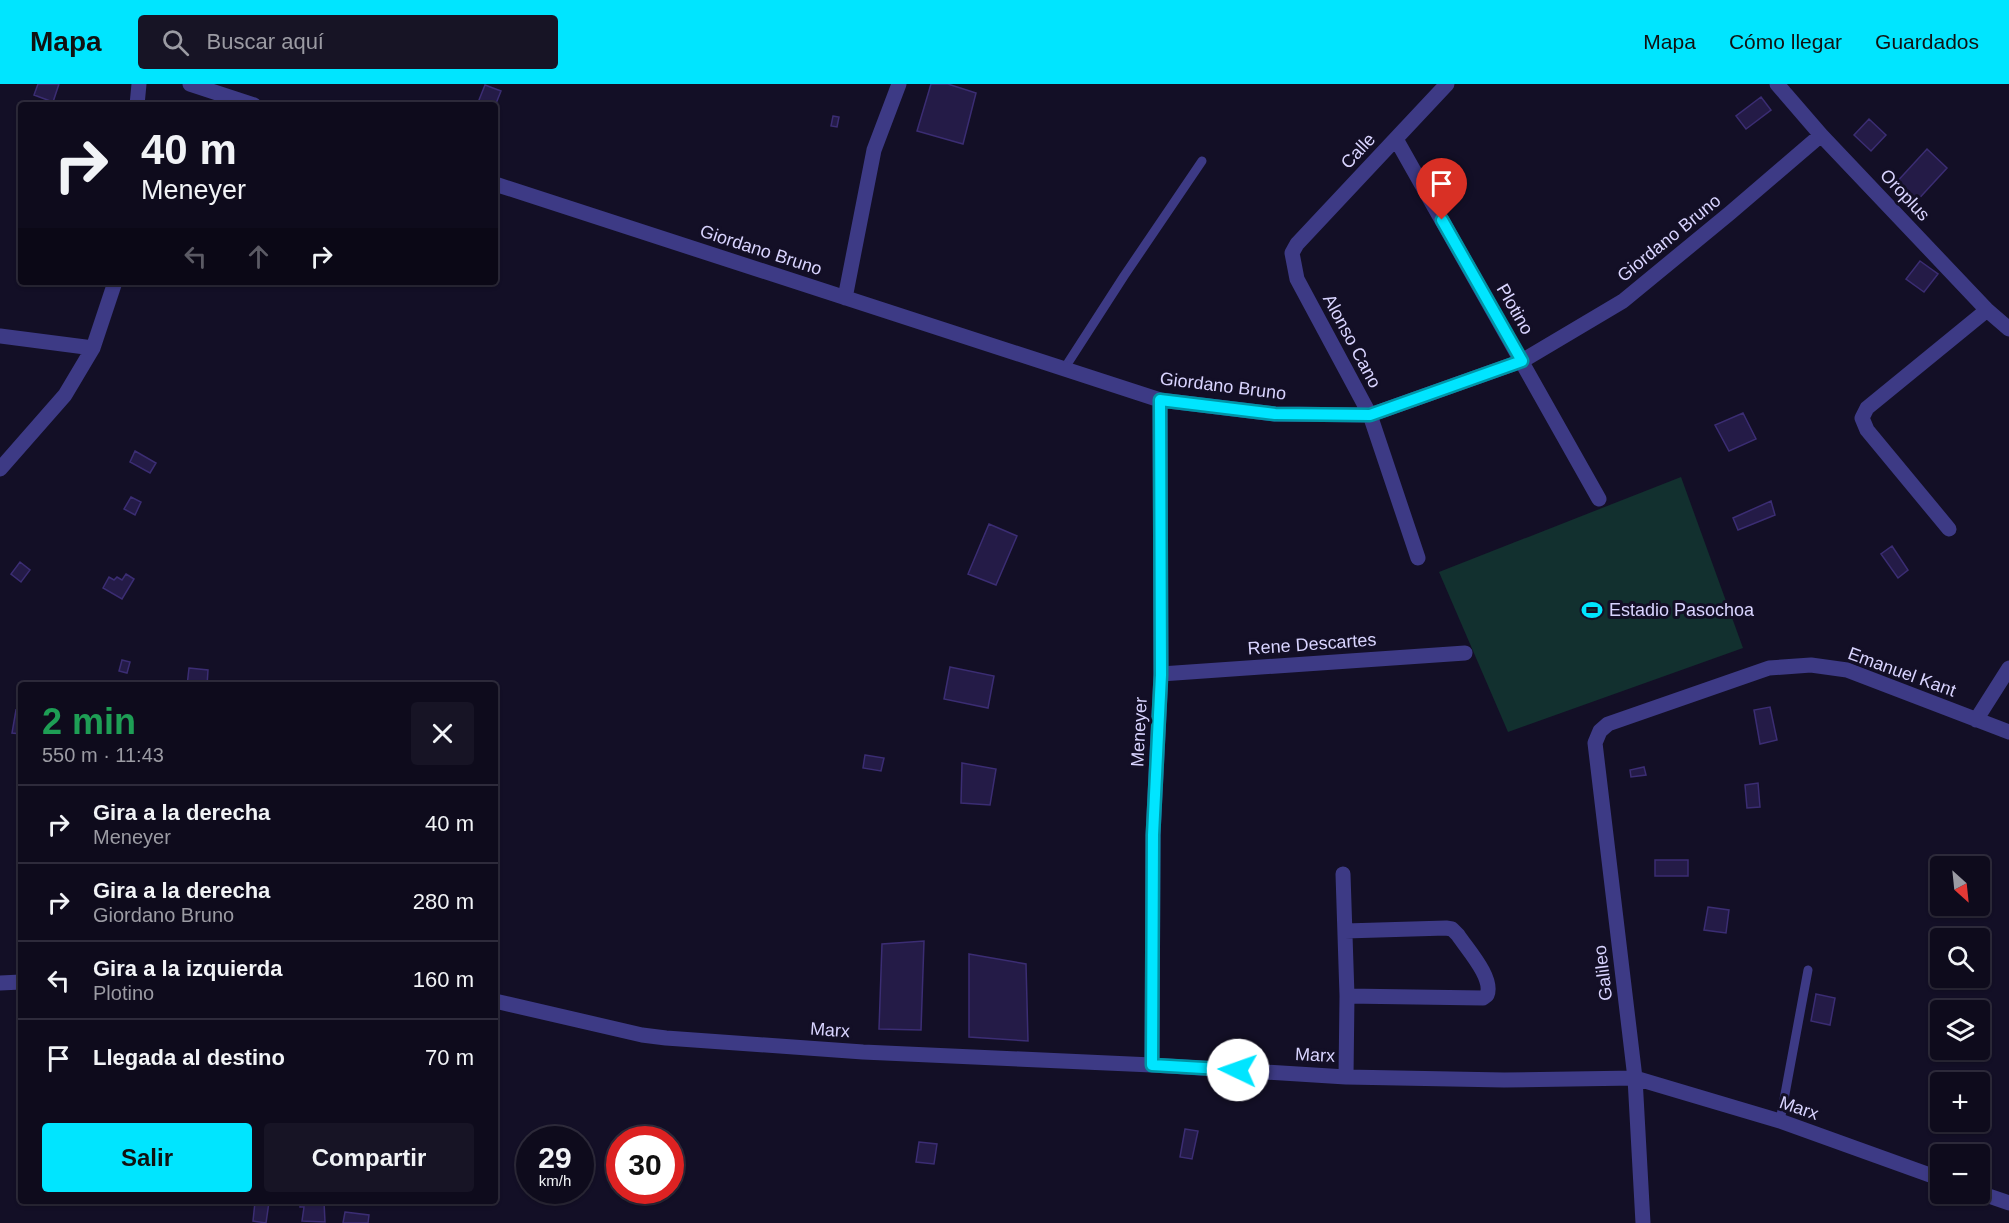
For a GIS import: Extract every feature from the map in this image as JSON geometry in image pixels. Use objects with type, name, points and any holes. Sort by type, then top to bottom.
[{"type":"street","points":[[137,102],[139,84]]},
{"type":"street","points":[[190,84],[246,102]]},
{"type":"street","points":[[845,298],[874,150],[899,84]]},
{"type":"street","name":"Calle","points":[[1297,244],[1447,84]]},
{"type":"street","name":"Oroplus","points":[[1777,84],[1821,135],[1987,310],[2009,328]]},
{"type":"street","name":"Giordano Bruno","points":[[498,185],[1160,400],[1275,414],[1370,415],[1522,361],[1623,302],[1821,135]]},
{"type":"street","name":"Plotino","points":[[1396,139],[1599,499]]},
{"type":"street","name":"Alonso Cano","points":[[1297,244],[1292,253],[1297,279],[1370,415],[1418,558]]},
{"type":"street","points":[[0,469],[65,395],[93,348],[114,285]]},
{"type":"street","points":[[1949,529],[1867,430],[1862,418],[1867,408],[1987,310]]},
{"type":"street","points":[[0,336],[93,348]]},
{"type":"street","name":"Meneyer","points":[[1152,1065],[1153,835],[1161,675],[1160,400]]},
{"type":"street","name":"Rene Descartes","points":[[1161,675],[1465,653]]},
{"type":"street","name":"Emanuel Kant","points":[[1608,724],[1769,668],[1810,665],[1847,670],[2009,732]]},
{"type":"street","points":[[1976,720],[2009,668]]},
{"type":"street","name":"Galileo","points":[[1608,724],[1600,730],[1595,743],[1635,1078],[1643,1223]]},
{"type":"street","points":[[1343,874],[1347,996],[1346,1077]]},
{"type":"street","points":[[1345,931],[1446,928],[1452,930],[1458,935],[1486,977],[1489,986],[1487,995],[1483,998],[1347,996]]},
{"type":"street","points":[[0,983],[18,982]]},
{"type":"street","name":"Marx","points":[[498,1002],[642,1035],[862,1052],[1152,1065],[1346,1077],[1504,1080],[1635,1078],[1780,1121],[1930,1175]]},
{"type":"street","points":[[1990,1196],[2009,1203]]},
{"type":"lane","points":[[1064,369],[1202,161]]},
{"type":"lane","points":[[1780,1121],[1809,970]]},
{"type":"green space","name":"Estadio Pasochoa","points":[[1681,477],[1743,648],[1508,732],[1439,572]]},
{"type":"building","points":[[38,84],[59,84],[53,102],[34,95]]},
{"type":"building","points":[[931,84],[948,84],[976,93],[963,144],[917,131]]},
{"type":"building","points":[[485,85],[501,91],[497,102],[478,102]]},
{"type":"building","points":[[1761,97],[1771,110],[1746,129],[1736,116]]},
{"type":"building","points":[[833,116],[839,117],[837,127],[831,126]]},
{"type":"building","points":[[1869,119],[1886,135],[1871,151],[1854,135]]},
{"type":"building","points":[[1927,149],[1947,168],[1914,204],[1894,185]]},
{"type":"building","points":[[1920,261],[1938,274],[1924,292],[1906,279]]},
{"type":"building","points":[[1743,413],[1756,439],[1729,451],[1715,425]]},
{"type":"building","points":[[135,451],[156,463],[150,473],[130,462]]},
{"type":"building","points":[[131,497],[141,502],[135,515],[124,509]]},
{"type":"building","points":[[1771,501],[1775,515],[1738,530],[1733,518]]},
{"type":"building","points":[[989,524],[1017,536],[996,585],[968,574]]},
{"type":"building","points":[[1892,546],[1908,570],[1898,578],[1881,554]]},
{"type":"building","points":[[20,562],[30,570],[21,582],[11,574]]},
{"type":"building","points":[[126,574],[134,579],[122,599],[103,588],[109,577],[122,580]]},
{"type":"building","points":[[122,660],[130,662],[127,673],[119,671]]},
{"type":"building","points":[[950,667],[994,676],[988,708],[944,699]]},
{"type":"building","points":[[189,668],[208,670],[207,682],[187,682]]},
{"type":"building","points":[[1770,707],[1777,740],[1760,744],[1754,710]]},
{"type":"building","points":[[16,710],[18,710],[18,734],[12,733]]},
{"type":"building","points":[[865,755],[884,758],[881,771],[863,768]]},
{"type":"building","points":[[962,763],[996,769],[990,805],[961,803]]},
{"type":"building","points":[[1644,767],[1646,775],[1631,777],[1630,770]]},
{"type":"building","points":[[1758,783],[1760,807],[1747,808],[1745,785]]},
{"type":"building","points":[[1655,860],[1688,860],[1688,876],[1655,876]]},
{"type":"building","points":[[1708,907],[1729,910],[1726,933],[1704,930]]},
{"type":"building","points":[[924,941],[921,1030],[879,1029],[882,944]]},
{"type":"building","points":[[969,954],[1026,964],[1028,1041],[969,1037]]},
{"type":"building","points":[[1816,994],[1835,998],[1830,1025],[1811,1021]]},
{"type":"building","points":[[1185,1129],[1198,1131],[1192,1159],[1180,1157]]},
{"type":"building","points":[[919,1142],[937,1144],[934,1164],[916,1162]]},
{"type":"building","points":[[255,1204],[269,1204],[266,1223],[253,1221]]},
{"type":"building","points":[[300,1204],[324,1204],[325,1222],[302,1221],[304,1207],[300,1207]]},
{"type":"building","points":[[345,1212],[369,1215],[368,1223],[343,1223]]},
{"type":"place","name":"Estadio Pasochoa","points":[[1592,610]]},
{"type":"route","points":[[1238,1070],[1152,1065],[1153,835],[1161,675],[1160,400],[1275,414],[1370,415],[1522,361],[1442,220]]}]
